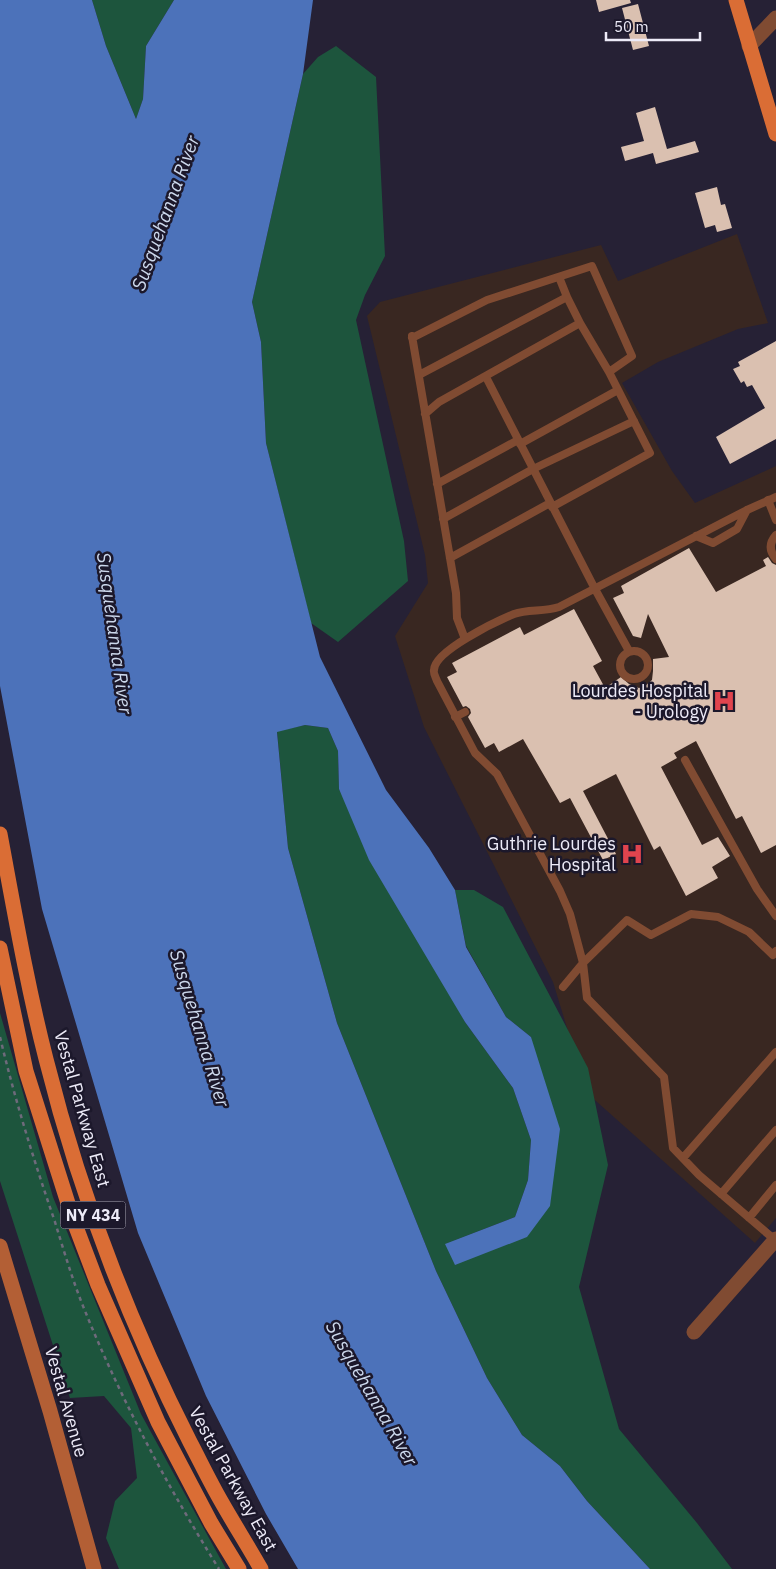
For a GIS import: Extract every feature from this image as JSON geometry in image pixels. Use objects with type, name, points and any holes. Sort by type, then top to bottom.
[{"type":"main road","points":[[736,0],[776,134]]},
{"type":"main road","name":"Vestal Parkway East","points":[[0,834],[28,981],[46,1060],[69,1143],[97,1225],[121,1290],[176,1413],[220,1500],[261,1569]]},
{"type":"main road","name":"NY 434","points":[[0,948],[26,1071],[73,1218],[98,1285],[158,1422],[211,1523],[239,1569]]},
{"type":"street","points":[[749,46],[776,18]]},
{"type":"street","points":[[694,1332],[775,1239]]},
{"type":"street","name":"Vestal Avenue","points":[[0,1246],[50,1411],[94,1569]]},
{"type":"lane","points":[[465,639],[457,618],[456,593],[412,336],[487,300],[592,266],[632,356],[609,372]]},
{"type":"lane","points":[[450,558],[650,453],[609,372],[580,323],[559,277]]},
{"type":"lane","points":[[419,375],[567,297]]},
{"type":"lane","points":[[425,414],[439,402],[580,323]]},
{"type":"lane","points":[[486,377],[628,651]]},
{"type":"lane","points":[[438,484],[618,390]]},
{"type":"lane","points":[[443,518],[532,468],[634,421]]},
{"type":"lane","points":[[775,1239],[699,1175],[673,1148],[664,1077],[587,998],[583,964],[570,914],[560,891],[497,774],[475,754],[437,681],[434,669],[442,654],[465,639],[514,614],[549,610],[595,589],[747,510],[776,497]]},
{"type":"lane","points":[[768,500],[776,520]]},
{"type":"lane","points":[[696,536],[713,544],[737,529],[747,510]]},
{"type":"lane","points":[[776,535],[770,548],[771,553],[776,559]]},
{"type":"lane","points":[[455,717],[465,712]]},
{"type":"lane","points":[[685,760],[757,889],[776,916]]},
{"type":"lane","points":[[563,987],[627,920],[651,935],[690,914],[718,917],[749,932],[775,955]]},
{"type":"lane","points":[[683,1158],[776,1052]]},
{"type":"lane","points":[[721,1194],[776,1130]]},
{"type":"lane","points":[[749,1218],[776,1185]]},
{"type":"shaded area","name":"Guthrie Lourdes Hospital","points":[[737,234],[768,323],[738,329],[658,362],[622,383],[672,471],[695,503],[776,466],[776,1218],[755,1243],[587,1093],[553,982],[424,727],[395,636],[428,583],[425,555],[367,316],[380,302],[601,245],[618,281]]},
{"type":"green space","points":[[92,0],[174,0],[146,46],[143,99],[136,119],[106,46]]},
{"type":"green space","points":[[336,46],[376,77],[385,256],[365,295],[356,320],[404,541],[408,581],[338,642],[311,623],[266,443],[261,342],[252,302],[303,74],[318,57]]},
{"type":"green space","points":[[305,725],[328,728],[338,751],[339,789],[465,1022],[513,1088],[531,1140],[528,1180],[515,1217],[445,1244],[550,1205],[531,1037],[506,1017],[466,946],[455,890],[474,890],[503,907],[588,1068],[608,1165],[579,1287],[619,1429],[697,1523],[732,1569],[650,1569],[587,1501],[560,1466],[522,1435],[487,1378],[436,1271],[337,1023],[288,848],[277,731]]},
{"type":"green space","points":[[0,1013],[53,1197],[141,1414],[226,1569],[119,1569],[106,1538],[115,1501],[137,1478],[131,1428],[104,1396],[70,1398],[0,1181]]},
{"type":"water","name":"Susquehanna River","points":[[0,0],[92,0],[106,46],[136,119],[143,99],[146,46],[174,0],[313,0],[303,74],[252,302],[261,342],[266,443],[320,657],[386,790],[429,848],[455,890],[466,947],[506,1017],[531,1037],[560,1129],[550,1206],[527,1237],[455,1265],[445,1244],[515,1217],[528,1180],[531,1140],[513,1088],[465,1022],[369,860],[339,789],[338,751],[328,728],[305,725],[277,732],[288,848],[337,1023],[436,1271],[487,1378],[522,1435],[560,1466],[587,1501],[650,1569],[298,1569],[266,1514],[206,1396],[138,1233],[42,909],[0,686]]},
{"type":"building","points":[[596,0],[630,0],[631,3],[599,12]]},
{"type":"building","points":[[638,4],[649,46],[633,50],[622,8]]},
{"type":"building","points":[[655,107],[667,149],[695,141],[699,152],[656,164],[653,153],[625,161],[621,147],[644,141],[636,113]]},
{"type":"building","points":[[717,187],[721,205],[725,204],[732,228],[717,232],[715,225],[705,228],[695,193]]},
{"type":"building","points":[[776,341],[776,439],[730,464],[716,437],[765,408],[752,385],[747,387],[744,381],[741,383],[733,369],[740,366],[738,362]]},
{"type":"building","points":[[689,548],[716,592],[766,566],[763,560],[768,557],[776,565],[776,845],[761,853],[742,816],[736,819],[696,741],[674,753],[677,758],[661,767],[702,845],[718,837],[730,856],[712,867],[718,878],[686,896],[660,846],[654,850],[616,774],[583,791],[616,854],[603,860],[570,798],[560,803],[523,739],[499,752],[494,743],[485,748],[468,717],[471,713],[470,709],[466,706],[463,707],[447,677],[457,672],[452,663],[520,627],[524,635],[574,609],[602,661],[593,666],[605,688],[621,677],[629,684],[639,688],[645,686],[652,680],[653,659],[669,657],[648,614],[641,638],[633,636],[613,598],[624,593],[621,586]]},
{"type":"place","name":"Lourdes Hospital - Urology","points":[[724,701]]},
{"type":"place","name":"Guthrie Lourdes Hospital","points":[[632,854]]}]
